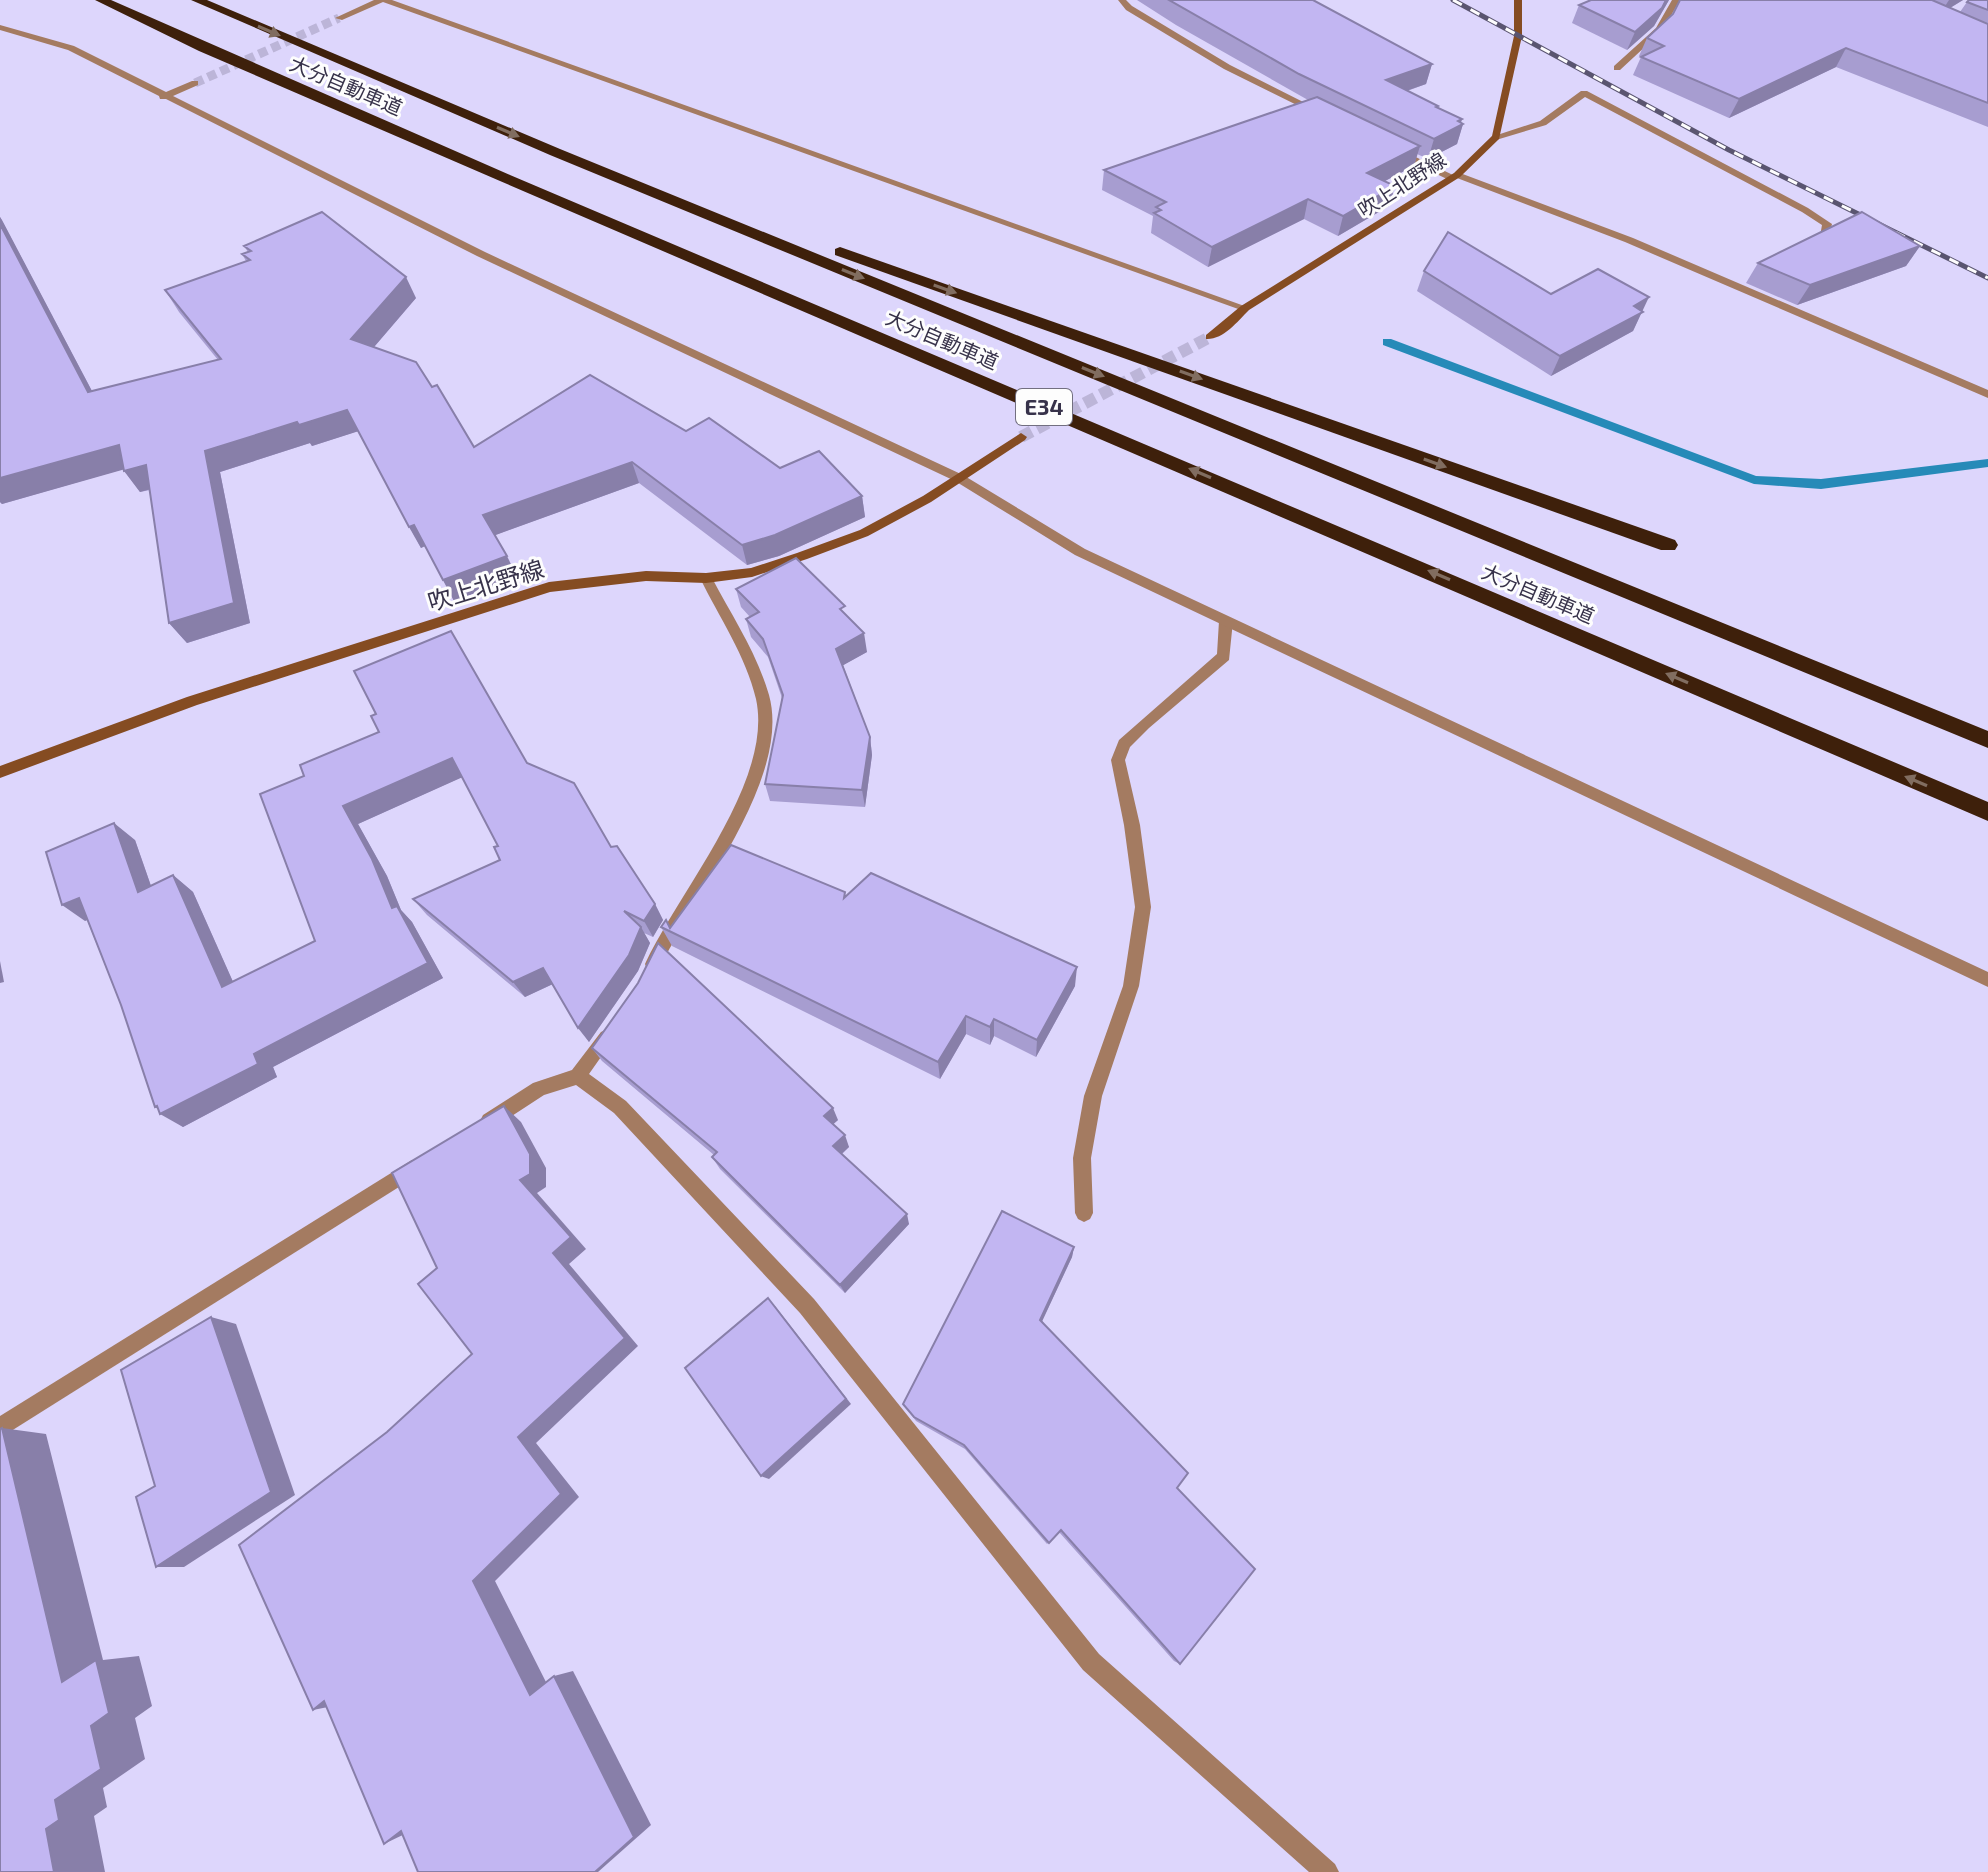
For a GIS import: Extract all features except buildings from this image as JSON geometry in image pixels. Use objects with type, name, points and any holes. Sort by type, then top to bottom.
[{"type":"highway","name":"大分自動車道","points":[[101,0],[204,48],[519,184],[1988,812]]},
{"type":"highway","name":"大分自動車道","points":[[197,0],[555,152],[1988,740]]},
{"type":"highway","points":[[555,152],[1668,545]]},
{"type":"main road","points":[[1496,137],[1518,36],[1518,0]]},
{"type":"main road","name":"吹上北野線","points":[[1210,337],[1245,308],[1454,177],[1496,137]]},
{"type":"main road","name":"吹上北野線","points":[[0,772],[192,701],[549,587],[646,576],[706,578],[752,572],[864,533],[959,478],[1021,437]]},
{"type":"street","points":[[339,18],[383,0],[1245,308]]},
{"type":"street","points":[[1122,0],[1129,8],[1227,67],[1325,116]]},
{"type":"street","points":[[1617,68],[1670,17],[1675,1]]},
{"type":"street","points":[[0,27],[71,48],[163,97],[481,254],[959,478],[1080,552],[1988,980]]},
{"type":"street","points":[[163,97],[195,83]]},
{"type":"street","points":[[1496,137],[1543,123],[1584,93],[1805,210],[1827,224],[1823,240]]},
{"type":"street","points":[[1381,144],[1454,177],[1643,246],[1988,394]]},
{"type":"street","points":[[647,978],[663,940],[694,893],[740,810],[762,751],[765,710],[755,678],[706,578]]},
{"type":"street","points":[[1084,1213],[1082,1158],[1093,1096],[1131,986],[1143,907],[1132,825],[1118,760],[1124,744],[1144,724],[1224,656],[1226,621]]},
{"type":"street","points":[[472,1132],[539,1089],[578,1076],[615,1027]]},
{"type":"street","points":[[578,1076],[620,1107],[807,1306],[1091,1662],[1327,1872]]},
{"type":"street","points":[[0,1428],[431,1157]]},
{"type":"waterway","points":[[1387,342],[1754,480],[1821,484],[1988,463]]},
{"type":"tunnel","points":[[195,83],[339,18]]},
{"type":"tunnel","points":[[1021,437],[1210,337]]},
{"type":"railway","points":[[1453,0],[1729,150],[1988,278]]}]
